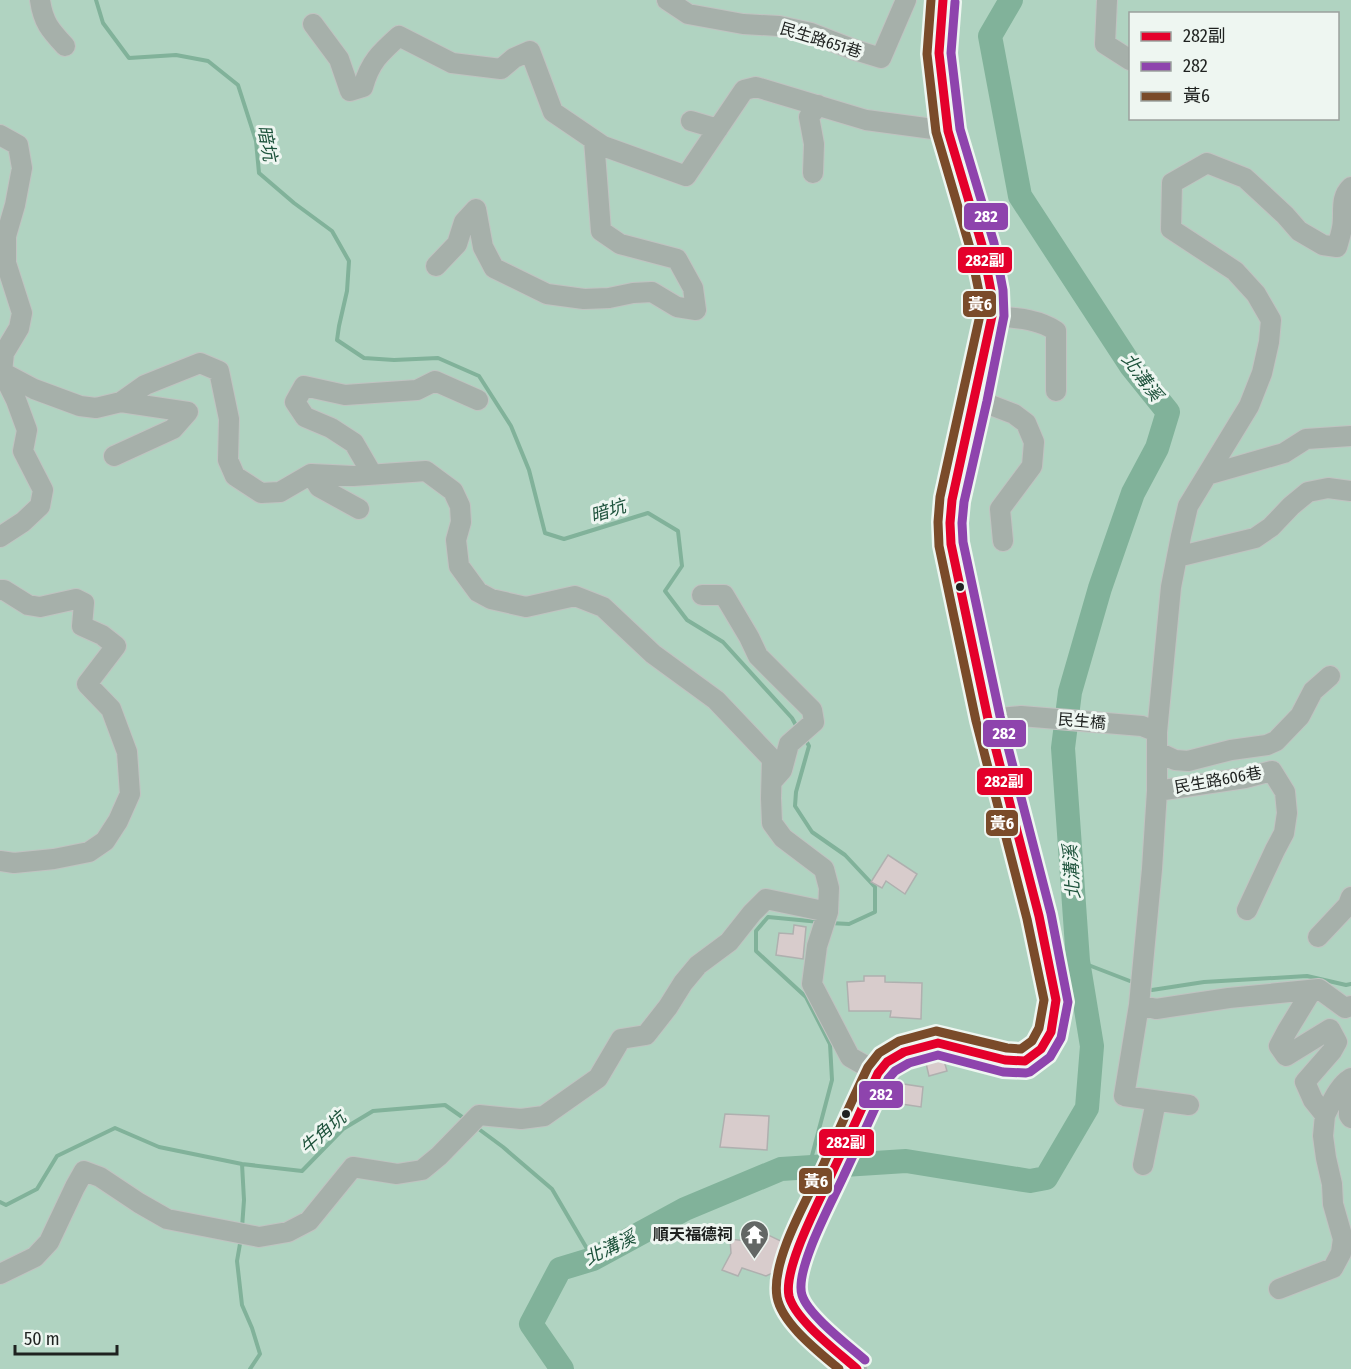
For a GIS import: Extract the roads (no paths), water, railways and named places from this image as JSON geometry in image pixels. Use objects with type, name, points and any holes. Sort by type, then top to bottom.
[{"type":"street","points":[[40,0],[41,12],[47,26],[65,46]]},
{"type":"street","name":"民生路651巷","points":[[667,0],[688,14],[743,24],[779,26],[811,33],[881,58],[906,0]]},
{"type":"street","points":[[857,1369],[796,1310],[789,1295],[789,1281],[798,1248],[878,1073],[887,1062],[904,1052],[938,1043],[1005,1060],[1025,1062],[1041,1049],[1051,1032],[1056,1000],[1039,916],[988,719],[951,544],[952,500],[992,316],[991,291],[982,245],[948,131],[948,118],[943,99],[939,68],[943,0]]},
{"type":"street","points":[[1107,0],[1105,44],[1129,59]]},
{"type":"street","points":[[313,24],[339,59],[350,91],[363,87],[368,72],[381,52],[399,36],[453,63],[501,69],[514,58],[530,51],[553,112],[603,146],[686,176],[744,90],[756,87],[866,120],[948,131]]},
{"type":"street","points":[[813,173],[814,144],[809,117],[818,105]]},
{"type":"street","points":[[691,121],[718,129]]},
{"type":"street","points":[[0,135],[18,145],[22,168],[6,236],[6,263],[22,313],[19,328],[4,353],[2,372],[27,430],[23,451],[44,490],[40,506],[23,522],[0,537]]},
{"type":"street","points":[[436,266],[457,244],[464,222],[476,209],[483,247],[494,268],[547,294],[584,299],[652,292],[677,307],[696,310],[693,288],[677,259],[620,244],[601,231],[594,140]]},
{"type":"street","name":"民生路606巷","points":[[1156,1101],[1124,1096],[1140,992],[1152,870],[1158,752],[1149,729],[1171,587],[1188,506],[1249,406],[1262,373],[1271,320],[1256,294],[1235,271],[1171,229],[1173,183],[1207,163],[1245,178],[1299,231],[1323,245],[1337,247],[1342,227],[1342,204],[1347,190],[1351,187]]},
{"type":"street","points":[[992,316],[1030,320],[1046,324],[1056,331],[1056,391]]},
{"type":"street","points":[[2,372],[34,389],[80,406],[96,408],[121,402],[145,385],[200,363],[219,371],[229,418],[228,460],[236,476],[261,493],[280,492],[311,474],[353,476],[426,471],[453,491],[460,506],[461,522],[456,540],[459,566],[478,592],[491,599],[526,607],[575,596],[603,607],[652,654],[716,700],[772,759],[772,823],[783,838],[824,869],[829,888],[828,912],[817,946],[812,984],[850,1057],[878,1073]]},
{"type":"street","points":[[372,474],[354,443],[331,428],[305,417],[295,402],[304,386],[345,395],[417,390],[435,381],[478,400]]},
{"type":"street","points":[[975,399],[1014,414],[1026,423],[1034,442],[1032,466],[1000,509],[1003,541]]},
{"type":"street","points":[[114,456],[173,429],[188,412],[121,402]]},
{"type":"street","points":[[1206,475],[1284,453],[1306,439],[1351,436]]},
{"type":"street","points":[[311,474],[319,487],[359,509]]},
{"type":"street","points":[[1177,557],[1255,538],[1271,527],[1308,492],[1328,488],[1351,490]]},
{"type":"street","points":[[0,590],[4,590],[28,605],[40,607],[75,599],[84,603],[82,626],[102,635],[116,646],[87,684],[111,709],[127,752],[130,794],[118,821],[105,841],[88,852],[54,860],[14,863],[0,861]]},
{"type":"street","points":[[702,595],[724,595],[758,656],[812,710],[814,722],[789,744],[782,770],[772,781]]},
{"type":"street","points":[[1158,752],[1175,760],[1188,761],[1231,750],[1267,745],[1276,741],[1300,716],[1313,691],[1330,676]]},
{"type":"street","name":"民生橋","points":[[988,719],[1021,716],[1149,729]]},
{"type":"street","name":"民生路606巷","points":[[1157,791],[1245,778],[1272,771],[1285,792],[1287,813],[1284,833],[1247,910]]},
{"type":"street","points":[[1318,937],[1348,905],[1351,897]]},
{"type":"street","points":[[0,1274],[35,1257],[50,1242],[84,1171],[100,1177],[167,1219],[259,1237],[288,1232],[309,1221],[353,1167],[397,1174],[422,1170],[439,1156],[478,1115],[520,1119],[544,1116],[598,1078],[621,1039],[646,1035],[698,965],[729,942],[766,899],[828,912]]},
{"type":"street","points":[[1140,992],[1156,1009],[1229,998],[1319,989],[1345,1008],[1351,1006]]},
{"type":"street","points":[[1312,990],[1279,1046],[1286,1056],[1330,1029],[1337,1042],[1305,1082],[1313,1100],[1325,1115]]},
{"type":"street","points":[[1279,1289],[1333,1268],[1341,1253],[1343,1239],[1333,1204],[1332,1184],[1323,1136],[1325,1115],[1338,1090],[1351,1078]]},
{"type":"street","points":[[1351,1093],[1349,1095],[1351,1118]]},
{"type":"street","points":[[1143,1165],[1156,1101],[1189,1105]]},
{"type":"waterway","name":"暗坑","points":[[96,0],[103,23],[129,58],[176,55],[208,61],[238,85],[256,141],[259,173],[332,231],[349,261],[347,291],[337,340],[364,358],[394,360],[438,358],[479,376],[511,426],[529,470],[545,533],[564,539],[648,513],[678,531],[682,566],[665,591],[687,620],[723,642],[792,718],[798,729]]},
{"type":"waterway","name":"北溝溪","points":[[562,1369],[531,1324],[560,1269],[593,1259],[685,1209],[781,1169],[906,1161],[1030,1181],[1046,1178],[1087,1108],[1092,1046],[1078,961],[1063,748],[1070,692],[1100,588],[1133,493],[1157,448],[1168,412],[1131,366],[1020,196],[990,36],[1011,0]]},
{"type":"waterway","name":"暗坑","points":[[804,737],[809,746],[796,792],[795,806],[812,832],[845,855],[875,887],[875,912],[849,924],[830,923]]},
{"type":"waterway","name":"暗坑","points":[[809,1167],[832,1080],[830,1044],[806,997],[756,951],[756,931],[768,917],[820,922]]},
{"type":"waterway","points":[[1078,961],[1135,983]]},
{"type":"waterway","points":[[1147,988],[1152,990],[1204,982],[1307,976],[1346,985],[1351,984]]},
{"type":"waterway","name":"牛角坑","points":[[0,1202],[6,1205],[37,1189],[57,1156],[115,1128],[159,1147],[242,1164],[302,1171],[343,1129],[373,1111],[445,1105],[465,1119]]},
{"type":"waterway","name":"牛角坑","points":[[476,1127],[552,1189],[593,1259]]},
{"type":"waterway","points":[[242,1164],[244,1200],[242,1228]]},
{"type":"waterway","points":[[241,1238],[237,1261],[242,1305],[260,1354],[250,1369]]},
{"type":"place","name":"順天福德祠","points":[[754,1260]]}]
